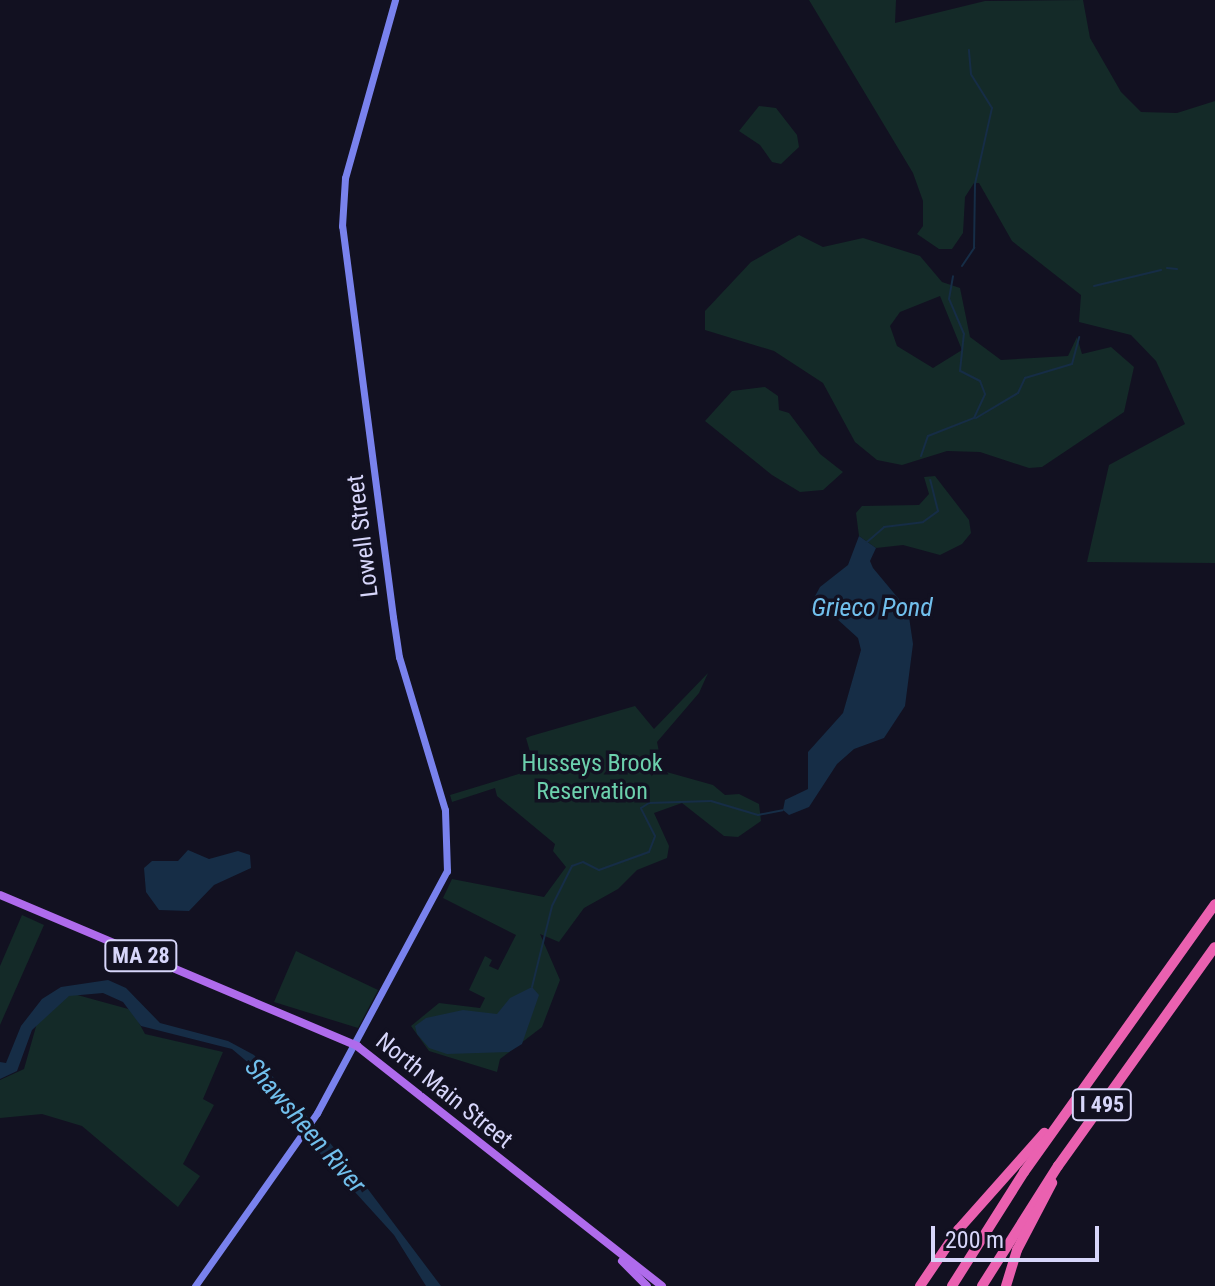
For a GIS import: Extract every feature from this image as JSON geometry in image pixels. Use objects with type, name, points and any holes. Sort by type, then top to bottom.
[{"type":"highway","name":"I 495","points":[[952,1286],[1064,1115],[1215,904]]},
{"type":"highway","name":"I 495","points":[[982,1286],[1058,1166],[1215,947]]},
{"type":"highway","points":[[920,1286],[975,1209],[1064,1115]]},
{"type":"highway","points":[[1006,1286],[1017,1250],[1058,1166]]},
{"type":"main road","name":"Lowell Street","points":[[195,1286],[313,1119],[357,1046],[447,872],[450,844],[445,810],[399,657],[343,239],[345,178],[395,0]]},
{"type":"main road","name":"North Main Street","points":[[0,895],[357,1046],[662,1286]]},
{"type":"main road","name":"MA 28","points":[[601,1241],[647,1286]]},
{"type":"green space","points":[[809,0],[896,0],[895,23],[985,1],[1083,0],[1090,38],[1121,92],[1141,112],[1177,113],[1215,101],[1215,563],[1087,562],[1109,465],[1185,424],[1156,361],[1131,335],[1079,322],[1081,295],[1012,241],[979,183],[974,183],[965,197],[963,233],[952,249],[939,249],[917,234],[923,226],[923,201],[913,173]]},
{"type":"green space","points":[[759,106],[776,108],[797,135],[799,147],[781,164],[772,162],[760,145],[739,131]]},
{"type":"green space","points":[[799,235],[823,247],[863,238],[920,256],[942,282],[960,288],[970,337],[1001,360],[1068,356],[1077,337],[1082,354],[1111,347],[1134,367],[1124,412],[1042,467],[1029,468],[980,452],[947,451],[902,465],[877,460],[855,442],[823,383],[774,351],[705,330],[705,311],[751,262]],"holes":[[[940,296],[962,350],[933,368],[897,346],[890,326],[900,312]]]},
{"type":"green space","points":[[765,387],[778,396],[779,410],[789,413],[820,454],[843,472],[823,490],[800,492],[772,475],[705,421],[732,391]]},
{"type":"green space","points":[[935,476],[969,520],[971,533],[962,544],[940,555],[903,545],[876,548],[859,536],[856,513],[862,506],[919,505],[929,494],[924,477]]},
{"type":"green space","name":"Husseys Brook Reservation","points":[[708,673],[699,693],[657,742],[663,771],[713,785],[725,795],[739,794],[759,804],[761,821],[738,837],[724,836],[682,803],[654,813],[669,846],[667,858],[637,870],[618,889],[584,908],[559,942],[540,934],[560,980],[542,1027],[500,1059],[497,1072],[429,1051],[411,1026],[439,1003],[480,1008],[485,998],[469,990],[485,956],[492,960],[489,966],[498,970],[516,935],[443,898],[452,879],[544,897],[566,867],[553,851],[555,844],[497,796],[495,788],[452,802],[450,795],[535,769],[526,738],[531,736],[635,706],[654,729]]},
{"type":"green space","points":[[22,915],[44,925],[0,1025],[0,966]]},
{"type":"green space","points":[[296,951],[378,990],[358,1028],[274,1002]]},
{"type":"green space","points":[[70,993],[132,1010],[145,1034],[223,1052],[203,1099],[214,1105],[183,1164],[200,1176],[178,1207],[82,1126],[42,1114],[0,1118],[0,1080],[24,1069],[37,1023]]},
{"type":"water","name":"Grieco Pond","points":[[859,536],[876,548],[870,561],[873,568],[908,610],[913,644],[905,706],[884,738],[854,749],[837,764],[809,807],[789,815],[783,810],[785,800],[808,789],[808,752],[843,713],[861,650],[858,638],[814,598],[820,587],[848,565]]},
{"type":"water","points":[[188,850],[209,859],[238,851],[250,855],[251,868],[214,885],[189,911],[159,910],[146,892],[144,868],[152,861],[178,861]]},
{"type":"water","name":"Shawsheen River","points":[[108,980],[126,988],[160,1023],[228,1041],[254,1055],[355,1172],[441,1286],[426,1286],[394,1235],[285,1115],[251,1065],[232,1049],[141,1026],[123,1002],[103,993],[69,996],[32,1030],[17,1071],[0,1079],[0,1062],[6,1063],[21,1026],[42,999],[61,987]]},
{"type":"water","points":[[532,987],[539,995],[522,1044],[509,1052],[447,1054],[429,1048],[417,1034],[415,1026],[426,1018],[463,1010],[497,1014],[510,998]]},
{"type":"waterway","points":[[962,266],[974,248],[975,184],[992,108],[971,74],[969,50]]},
{"type":"waterway","points":[[1167,268],[1177,269]]},
{"type":"waterway","points":[[1094,286],[1161,270]]},
{"type":"waterway","points":[[921,456],[928,436],[974,418],[985,394],[980,381],[960,371],[964,334],[949,299],[953,276]]},
{"type":"waterway","points":[[976,418],[1018,393],[1025,378],[1072,364],[1079,337]]},
{"type":"waterway","points":[[867,542],[884,527],[923,522],[938,511],[930,480]]},
{"type":"waterway","points":[[532,987],[552,906],[572,866],[583,862],[599,870],[649,852],[655,836],[641,808],[649,803],[711,801],[758,815],[783,810]]}]
